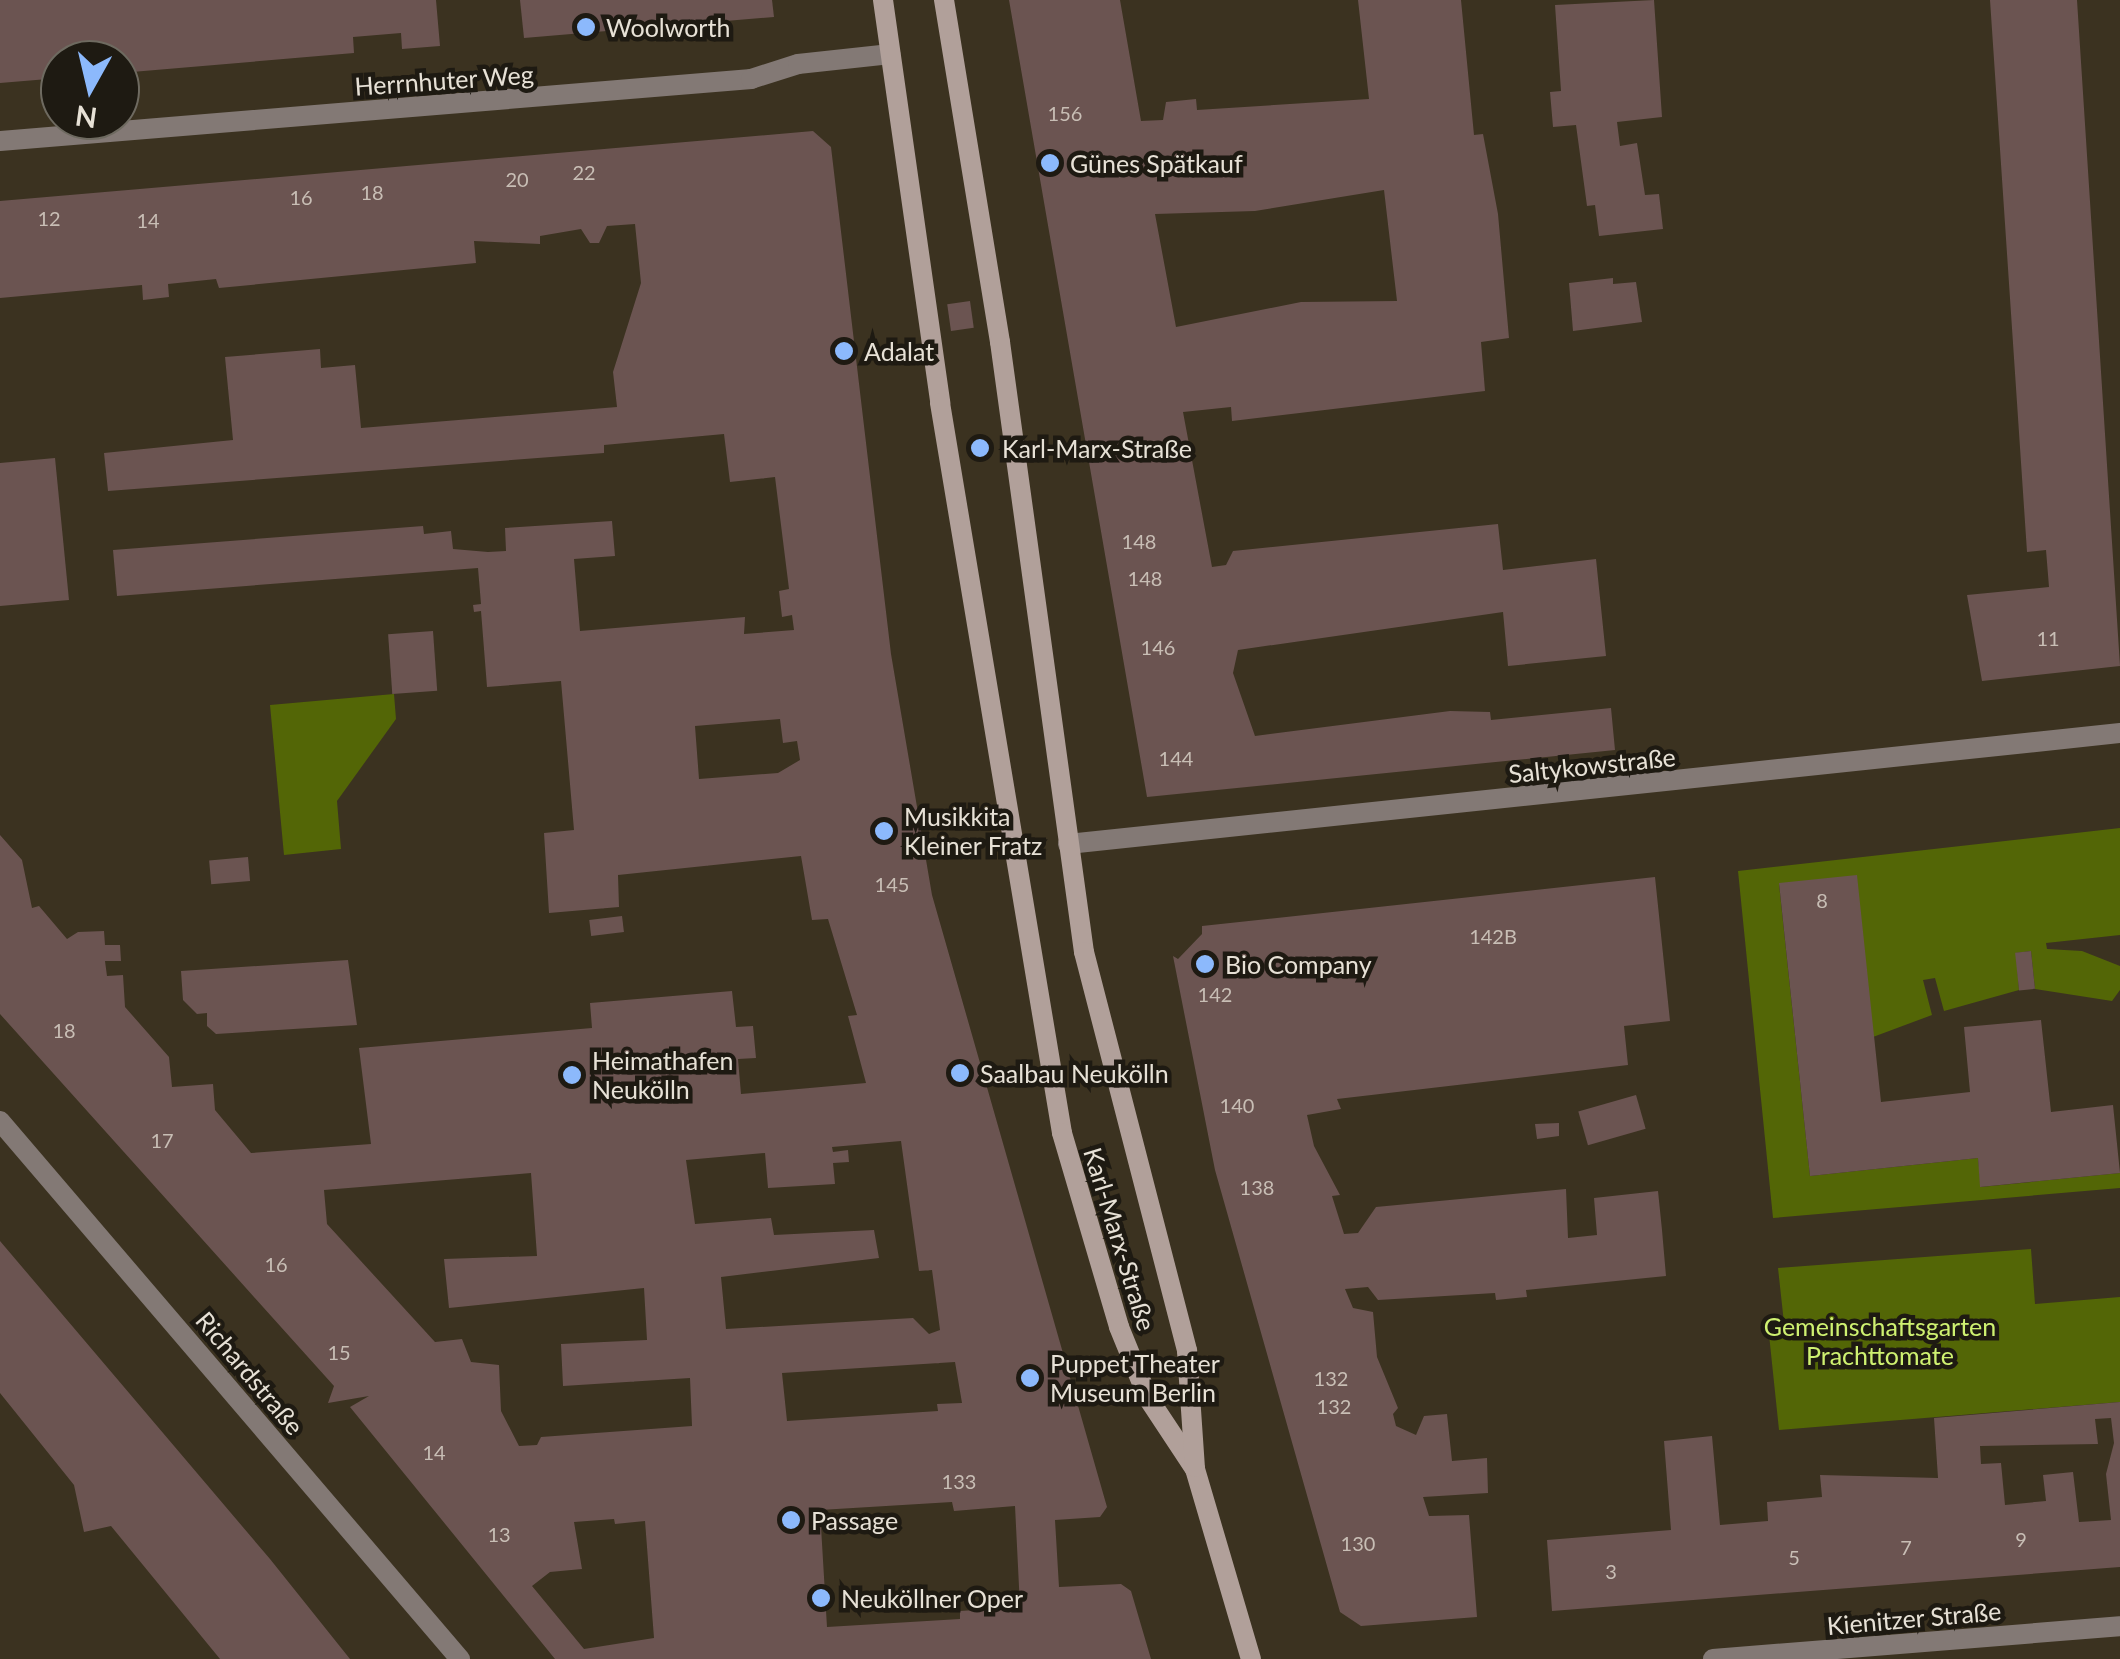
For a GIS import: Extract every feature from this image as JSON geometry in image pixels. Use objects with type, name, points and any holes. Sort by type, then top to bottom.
[{"type":"main road","name":"Karl-Marx-Straße","points":[[883,0],[940,403],[1062,1133],[1118,1328],[1148,1398],[1195,1469]]},
{"type":"main road","name":"Karl-Marx-Straße","points":[[944,0],[1068,844],[1100,1026],[1187,1351],[1195,1469],[1251,1659]]},
{"type":"street","name":"Herrnhuter Weg","points":[[0,140],[751,79],[798,64],[890,54]]},
{"type":"street","name":"Saltykowstraße","points":[[1068,844],[2120,733]]},
{"type":"street","name":"Richardstraße","points":[[0,1121],[460,1659]]},
{"type":"street","name":"Kienitzer Straße","points":[[1713,1659],[2120,1626]]},
{"type":"green space","points":[[394,694],[396,719],[337,801],[341,849],[284,855],[270,705]]},
{"type":"green space","points":[[2120,828],[2120,935],[2046,943],[2047,949],[2082,951],[2120,966],[2120,990],[2112,1001],[2035,989],[2031,951],[2016,953],[2019,990],[1944,1011],[1935,978],[1923,980],[1932,1015],[1873,1037],[1779,884],[1810,1176],[1978,1158],[1981,1187],[2120,1173],[2120,1188],[1773,1218],[1738,871]]},
{"type":"green space","name":"Gemeinschaftsgarten Prachttomate","points":[[2031,1249],[2035,1304],[2120,1297],[2120,1402],[1779,1430],[1768,1325],[1784,1323],[1778,1268]]},
{"type":"building","points":[[0,0],[436,0],[440,46],[402,49],[401,33],[353,37],[354,53],[140,71],[140,40],[40,40],[40,80],[0,83]]},
{"type":"building","name":"Woolworth","points":[[520,0],[772,0],[774,17],[524,38]]},
{"type":"building","points":[[1009,0],[1120,0],[1141,121],[1163,120],[1166,102],[1196,99],[1197,110],[1369,99],[1358,0],[1461,0],[1474,135],[1483,134],[1498,214],[1509,338],[1481,342],[1485,391],[1232,421],[1231,407],[1183,412],[1212,567],[1226,565],[1233,551],[1498,524],[1503,570],[1596,559],[1606,656],[1508,666],[1503,612],[1238,650],[1233,673],[1255,736],[1450,711],[1490,712],[1491,720],[1611,708],[1615,750],[1147,797]],"holes":[[[1384,190],[1397,301],[1301,302],[1176,327],[1155,214],[1255,211]]]},
{"type":"building","points":[[1654,0],[1662,117],[1617,122],[1620,146],[1637,143],[1645,195],[1659,194],[1663,229],[1599,236],[1595,205],[1587,206],[1576,125],[1553,127],[1550,92],[1561,91],[1555,5]]},
{"type":"building","points":[[1990,0],[2077,0],[2120,666],[1982,681],[1967,595],[2049,587],[2046,550],[2027,552]]},
{"type":"building","points":[[813,131],[831,147],[891,654],[932,895],[1107,1507],[1100,1517],[1055,1520],[1059,1587],[1121,1584],[1131,1591],[1151,1659],[555,1659],[350,1407],[369,1396],[328,1403],[334,1386],[0,1014],[0,835],[22,860],[32,908],[39,906],[67,939],[78,932],[104,931],[105,945],[120,945],[121,961],[105,961],[107,976],[123,975],[125,1007],[169,1057],[172,1087],[213,1084],[215,1110],[251,1153],[371,1144],[359,1048],[592,1028],[590,1003],[732,991],[736,1027],[753,1026],[756,1058],[738,1059],[741,1094],[866,1083],[848,1016],[857,1015],[828,919],[812,920],[801,856],[618,875],[619,907],[549,913],[544,833],[574,830],[561,681],[487,687],[481,611],[474,612],[473,605],[481,604],[478,568],[117,596],[113,550],[423,526],[424,534],[451,531],[453,549],[506,551],[505,528],[612,521],[615,556],[574,559],[580,631],[745,617],[744,634],[794,630],[792,615],[782,617],[779,591],[789,589],[775,477],[730,482],[724,434],[604,445],[604,453],[108,491],[104,453],[233,440],[225,357],[320,349],[321,368],[355,365],[361,428],[617,407],[613,372],[641,283],[635,224],[607,226],[599,243],[590,243],[581,229],[540,236],[540,244],[474,241],[476,263],[219,288],[216,279],[168,284],[169,297],[143,300],[142,285],[0,298],[0,201]],"holes":[[[780,719],[783,743],[797,741],[800,760],[778,773],[699,779],[695,726]],[[901,1141],[919,1271],[932,1270],[940,1330],[929,1334],[913,1318],[726,1329],[721,1277],[879,1258],[874,1230],[774,1235],[771,1218],[695,1224],[686,1160],[765,1153],[768,1188],[835,1184],[833,1163],[849,1162],[848,1150],[833,1152],[832,1147]],[[531,1173],[537,1256],[444,1259],[449,1308],[644,1288],[647,1340],[561,1344],[563,1386],[690,1378],[692,1426],[541,1437],[537,1445],[519,1446],[501,1411],[499,1365],[471,1362],[462,1339],[435,1342],[327,1224],[324,1190]],[[955,1362],[962,1403],[937,1404],[938,1411],[787,1421],[782,1373]],[[952,1502],[954,1511],[1015,1506],[1020,1607],[960,1611],[960,1619],[827,1627],[820,1510]],[[645,1521],[654,1638],[584,1649],[532,1586],[550,1572],[582,1569],[574,1522]]]},
{"type":"building","points":[[1613,278],[1613,284],[1636,282],[1642,322],[1573,331],[1569,283]]},
{"type":"building","points":[[970,301],[974,328],[951,331],[947,304]]},
{"type":"building","points":[[55,458],[69,600],[0,606],[0,463]]},
{"type":"building","points":[[433,631],[437,691],[392,694],[388,634]]},
{"type":"building","points":[[248,857],[250,881],[211,884],[209,860]]},
{"type":"building","points":[[1857,875],[1881,1102],[1970,1092],[1964,1027],[2041,1020],[2051,1112],[2113,1105],[2120,1173],[1980,1187],[1978,1158],[1810,1176],[1779,883]]},
{"type":"building","points":[[1655,877],[1670,1021],[1624,1026],[1628,1065],[1337,1099],[1341,1109],[1307,1115],[1314,1146],[1340,1195],[1332,1196],[1344,1234],[1358,1233],[1376,1207],[1566,1189],[1568,1238],[1597,1235],[1594,1198],[1658,1191],[1666,1276],[1526,1290],[1527,1297],[1496,1300],[1495,1293],[1378,1300],[1368,1287],[1345,1289],[1353,1308],[1373,1312],[1377,1357],[1398,1408],[1393,1414],[1396,1426],[1416,1435],[1424,1416],[1447,1414],[1452,1461],[1487,1458],[1488,1493],[1423,1497],[1429,1516],[1469,1515],[1477,1617],[1361,1626],[1340,1612],[1215,1170],[1173,956],[1178,959],[1202,934],[1202,926]]},
{"type":"building","points":[[622,916],[624,932],[591,936],[589,920]]},
{"type":"building","points":[[2031,951],[2035,989],[2019,990],[2015,953]]},
{"type":"building","points":[[348,960],[357,1025],[216,1034],[207,1026],[207,1013],[197,1014],[183,1000],[181,971]]},
{"type":"building","points":[[1636,1095],[1646,1129],[1588,1145],[1578,1112]]},
{"type":"building","points":[[1559,1123],[1559,1136],[1537,1139],[1535,1124]]},
{"type":"building","points":[[0,1241],[350,1659],[220,1659],[111,1526],[84,1532],[74,1485],[0,1393]]},
{"type":"building","points":[[2120,1402],[2120,1567],[1552,1611],[1547,1540],[1671,1530],[1664,1441],[1712,1436],[1720,1525],[1768,1521],[1767,1502],[1822,1497],[1820,1475],[1938,1478],[1934,1418]],"holes":[[[2111,1418],[2114,1443],[2106,1474],[2111,1520],[2079,1522],[2073,1472],[2043,1475],[2046,1501],[2005,1505],[2001,1463],[1981,1464],[1980,1446],[2098,1444],[2095,1419]]]},
{"type":"place","name":"Woolworth","points":[[586,27]]},
{"type":"place","name":"Günes Spätkauf","points":[[1050,163]]},
{"type":"place","name":"Adalat","points":[[844,351]]},
{"type":"place","name":"Karl-Marx-Straße","points":[[980,448]]},
{"type":"place","name":"Musikkita Kleiner Fratz","points":[[884,831]]},
{"type":"place","name":"Bio Company","points":[[1205,964]]},
{"type":"place","name":"Saalbau Neukölln","points":[[960,1073]]},
{"type":"place","name":"Heimathafen Neukölln","points":[[572,1075]]},
{"type":"place","name":"Puppet Theater Museum Berlin","points":[[1030,1378]]},
{"type":"place","name":"Passage","points":[[791,1520]]},
{"type":"place","name":"Neuköllner Oper","points":[[821,1598]]}]
